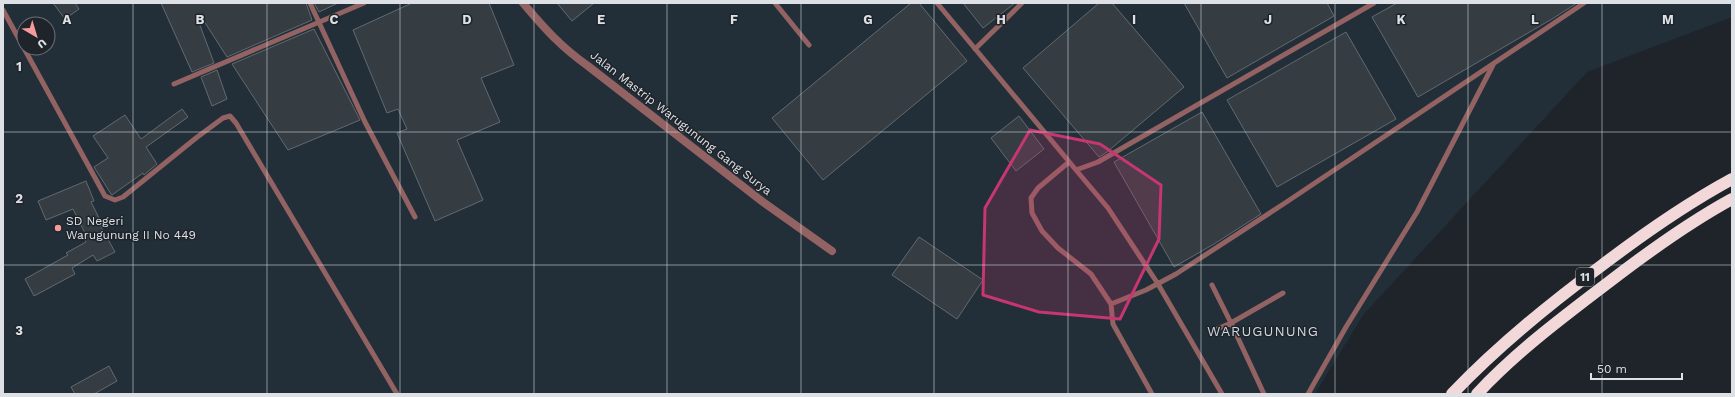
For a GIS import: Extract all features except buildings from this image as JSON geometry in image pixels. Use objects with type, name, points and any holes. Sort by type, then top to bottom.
[{"type":"highway","name":"11","points":[[1452,394],[1474,371],[1558,298],[1646,232],[1703,195],[1732,179]]},
{"type":"highway","name":"11","points":[[1477,394],[1556,321],[1659,245],[1711,210],[1732,199]]},
{"type":"street","name":"Jalan Mastrip Warugunung Gang Surya","points":[[523,3],[550,35],[569,53],[588,66],[763,202],[832,251]]},
{"type":"lane","points":[[310,3],[365,122],[415,217]]},
{"type":"lane","points":[[174,84],[364,3]]},
{"type":"lane","points":[[775,3],[809,45]]},
{"type":"lane","points":[[937,3],[1108,208],[1158,284],[1222,394]]},
{"type":"lane","points":[[975,49],[1022,3]]},
{"type":"lane","points":[[1076,170],[1098,162],[1374,3]]},
{"type":"lane","points":[[1111,304],[1158,284],[1279,208],[1584,3]]},
{"type":"lane","points":[[3,10],[105,196],[115,200],[123,196],[201,134],[223,118],[230,116],[240,130],[397,394]]},
{"type":"lane","points":[[1308,394],[1346,327],[1417,212],[1493,64]]},
{"type":"lane","points":[[1069,162],[1038,188],[1031,198],[1032,213],[1042,230],[1058,248],[1091,274],[1111,304],[1113,324],[1152,394]]},
{"type":"lane","points":[[1212,285],[1264,394]]},
{"type":"lane","points":[[1216,330],[1283,293]]},
{"type":"highlighted area","points":[[1030,130],[1100,144],[1161,185],[1159,239],[1120,319],[1039,312],[983,295],[985,208]]},
{"type":"shaded area","points":[[3,3],[1732,3],[1732,17],[1587,72],[1363,315],[1315,394],[3,394]]},
{"type":"place","name":"SD Negeri Warugunung II No 449","points":[[58,228]]},
{"type":"district","name":"WARUGUNUNG","points":[[1263,331]]}]
